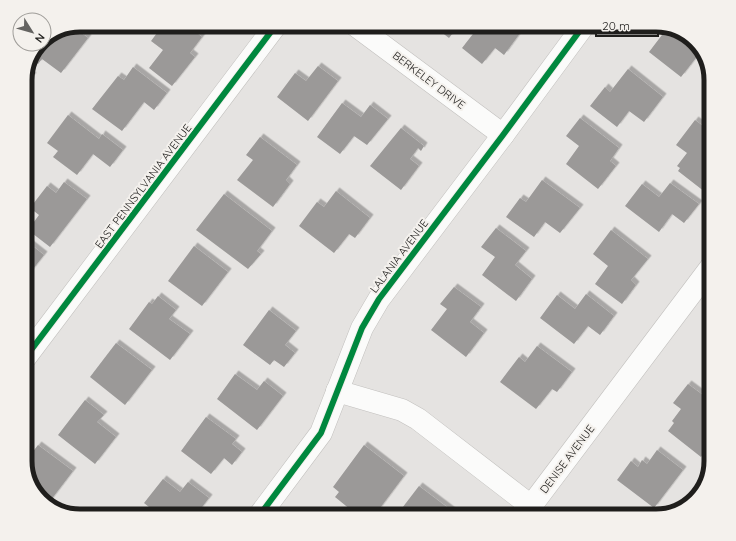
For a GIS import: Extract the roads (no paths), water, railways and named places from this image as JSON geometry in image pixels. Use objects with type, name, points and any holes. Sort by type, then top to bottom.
[{"type":"street","name":"EAST PENNSYLVANIA AVENUE","points":[[32,349],[271,32]]},
{"type":"street","name":"BERKELEY DRIVE","points":[[364,32],[503,135]]},
{"type":"street","name":"LALANIA AVENUE","points":[[264,509],[321,433],[362,328],[379,298],[503,135],[579,32]]},
{"type":"street","name":"DENISE AVENUE","points":[[337,391],[402,410],[418,419],[531,506],[704,277]]}]
